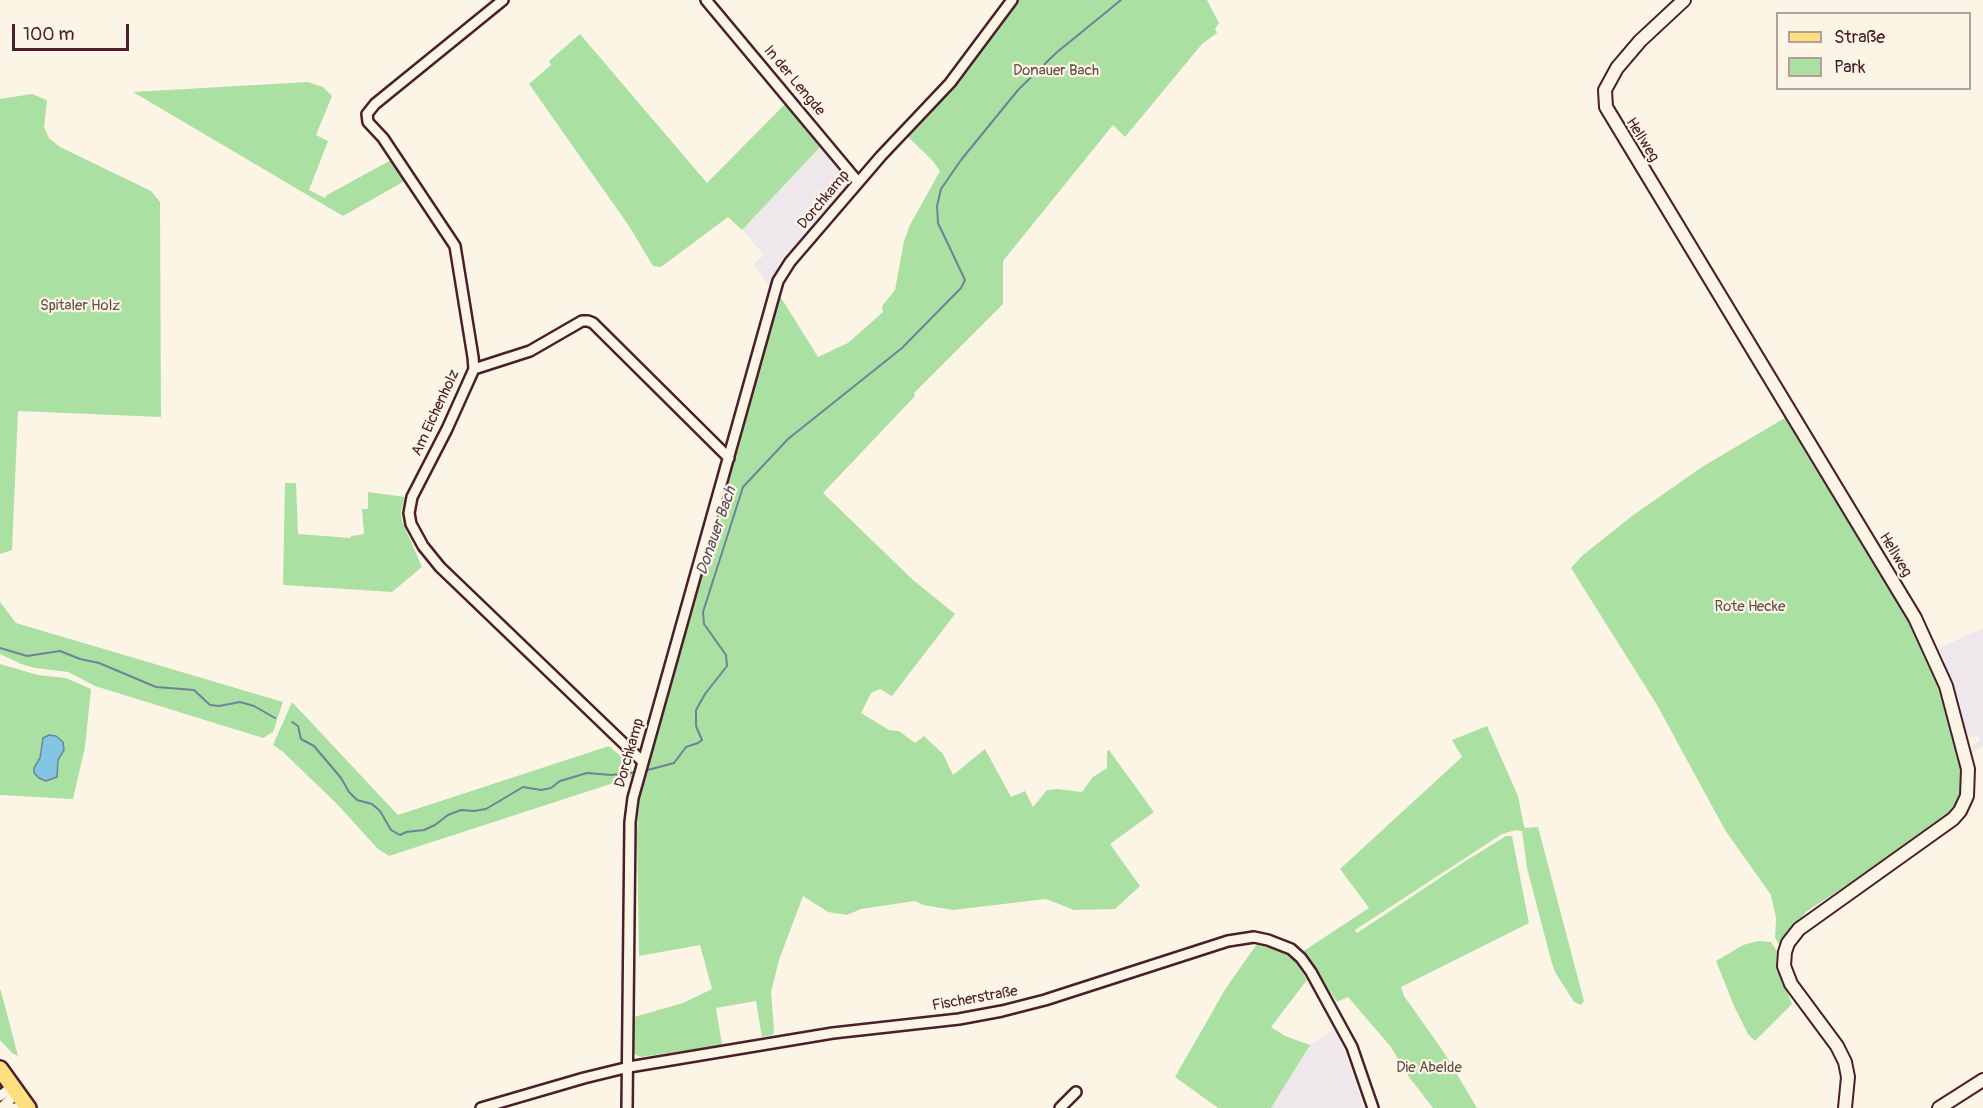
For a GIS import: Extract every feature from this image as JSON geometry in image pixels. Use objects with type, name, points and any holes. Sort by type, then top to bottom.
[{"type":"main road","points":[[0,1069],[28,1108]]},
{"type":"street","name":"Am Eichenholz","points":[[503,0],[375,104],[367,114],[368,122],[383,138],[455,246],[474,369],[447,429],[412,497],[410,513],[417,536],[429,555],[641,769]]},
{"type":"street","name":"In der Lengde","points":[[706,0],[858,182]]},
{"type":"street","name":"Dorchkamp","points":[[627,1108],[630,822],[633,798],[775,292],[783,272],[858,182],[950,83],[1012,0]]},
{"type":"street","name":"Hellweg","points":[[1684,0],[1640,41],[1617,68],[1605,90],[1606,107],[1915,618],[1946,686],[1968,769],[1967,796],[1960,811],[1953,819],[1799,928],[1788,943],[1784,966],[1791,984],[1837,1046],[1845,1062],[1848,1077],[1845,1108]]},
{"type":"street","points":[[474,369],[530,351],[582,321],[588,321],[593,323],[729,458]]},
{"type":"street","name":"Fischerstraße","points":[[481,1108],[629,1067],[833,1032],[990,1014],[1045,1000],[1228,941],[1254,938],[1268,939],[1291,950],[1301,958],[1311,972],[1352,1047],[1373,1108]]},
{"type":"street","points":[[1939,1108],[1983,1080]]},
{"type":"street","points":[[0,1096],[15,1089]]},
{"type":"street","points":[[1,1108],[15,1089]]},
{"type":"street","points":[[1060,1108],[1076,1092]]},
{"type":"street","points":[[8,1108],[20,1108]]},
{"type":"shaded area","points":[[820,147],[852,184],[777,270],[770,288],[753,264],[764,255],[742,230]]},
{"type":"shaded area","points":[[1983,628],[1983,747],[1973,752],[1971,747],[1980,740],[1978,735],[1968,737],[1951,684],[1935,650]]},
{"type":"shaded area","points":[[1335,1029],[1364,1108],[1271,1108],[1310,1045]]},
{"type":"green space","points":[[1018,0],[1207,0],[1219,23],[1215,29],[1217,33],[1202,44],[1125,137],[1113,125],[1003,261],[1003,304],[914,393],[915,396],[823,493],[913,580],[955,614],[892,696],[880,689],[871,693],[861,713],[889,730],[899,731],[915,743],[924,736],[943,754],[953,775],[985,749],[1011,797],[1025,791],[1033,807],[1047,790],[1082,792],[1093,777],[1107,768],[1107,751],[1109,750],[1154,812],[1110,844],[1140,886],[1115,909],[1074,910],[1046,899],[953,910],[923,905],[915,901],[861,909],[847,915],[828,912],[803,896],[779,960],[771,992],[773,1035],[762,1037],[756,1001],[716,1008],[722,1045],[641,1057],[633,1050],[634,1017],[683,1003],[712,989],[700,945],[639,956],[637,833],[639,800],[644,779],[642,779],[780,296],[818,357],[848,343],[883,312],[882,306],[895,290],[904,241],[910,225],[940,171],[907,136],[917,126],[915,124],[979,55]]},
{"type":"green space","points":[[580,34],[707,183],[785,104],[820,147],[742,230],[728,217],[661,267],[653,266],[629,226],[529,84],[551,65],[549,61]]},
{"type":"green space","points":[[308,82],[323,87],[332,96],[316,135],[328,141],[309,190],[325,198],[393,159],[409,183],[403,182],[343,216],[133,92]]},
{"type":"green space","name":"Spitaler Holz","points":[[32,94],[47,100],[44,127],[49,138],[60,147],[151,191],[160,202],[161,417],[18,411],[12,550],[0,554],[0,99]]},
{"type":"green space","name":"Rote Hecke","points":[[1788,416],[1912,620],[1942,688],[1965,776],[1958,804],[1949,815],[1920,838],[1807,911],[1779,944],[1775,938],[1776,918],[1771,895],[1725,830],[1657,705],[1571,568],[1583,555],[1632,516],[1702,467]]},
{"type":"green space","points":[[285,483],[296,483],[298,534],[351,538],[351,536],[364,534],[362,509],[368,509],[368,492],[405,497],[401,511],[402,521],[422,567],[392,592],[283,585]]},
{"type":"green space","points":[[0,602],[16,623],[283,702],[273,732],[263,738],[95,686],[68,672],[35,668],[0,654]]},
{"type":"green space","points":[[0,664],[38,675],[66,678],[91,689],[85,747],[73,799],[0,795]]},
{"type":"green space","points":[[292,702],[398,815],[609,746],[631,765],[632,777],[389,856],[378,849],[337,804],[273,745]]},
{"type":"green space","name":"Die Abelde","points":[[1487,726],[1518,796],[1525,828],[1538,827],[1584,1001],[1581,1005],[1574,1002],[1555,972],[1527,868],[1522,831],[1516,830],[1502,834],[1355,930],[1357,933],[1464,862],[1506,836],[1512,836],[1529,923],[1401,987],[1404,996],[1443,1051],[1477,1108],[1433,1108],[1409,1077],[1391,1047],[1348,997],[1337,1002],[1302,952],[1369,908],[1340,869],[1462,757],[1452,740]]},
{"type":"green space","points":[[1758,941],[1771,942],[1778,953],[1776,966],[1792,1004],[1755,1041],[1748,1034],[1734,1006],[1716,961],[1743,945]]},
{"type":"green space","points":[[1257,944],[1266,944],[1293,958],[1307,980],[1271,1027],[1285,1036],[1310,1045],[1271,1108],[1218,1108],[1175,1077],[1226,988]]},
{"type":"green space","points":[[0,989],[18,1056],[0,1040]]},
{"type":"water","points":[[49,735],[56,736],[63,742],[64,750],[58,760],[57,777],[46,781],[34,773],[34,768],[40,758],[43,738]]},
{"type":"waterway","name":"Donauer Bach","points":[[644,771],[674,763],[686,747],[702,740],[696,726],[696,710],[705,694],[727,666],[726,655],[704,624],[703,612],[743,487],[788,439],[902,348],[961,288],[965,280],[938,223],[937,206],[941,189],[961,160],[1018,90],[1056,53],[1121,0]]},
{"type":"waterway","name":"Donauer Bach","points":[[0,648],[27,656],[60,651],[99,663],[156,687],[194,690],[210,705],[219,706],[240,702],[254,706],[275,718]]},
{"type":"waterway","name":"Donauer Bach","points":[[292,722],[298,726],[301,739],[314,746],[341,778],[349,792],[357,800],[372,804],[380,811],[391,830],[400,835],[424,830],[461,810],[486,809],[523,787],[541,790],[551,788],[560,781],[587,773],[611,775],[638,772]]}]
